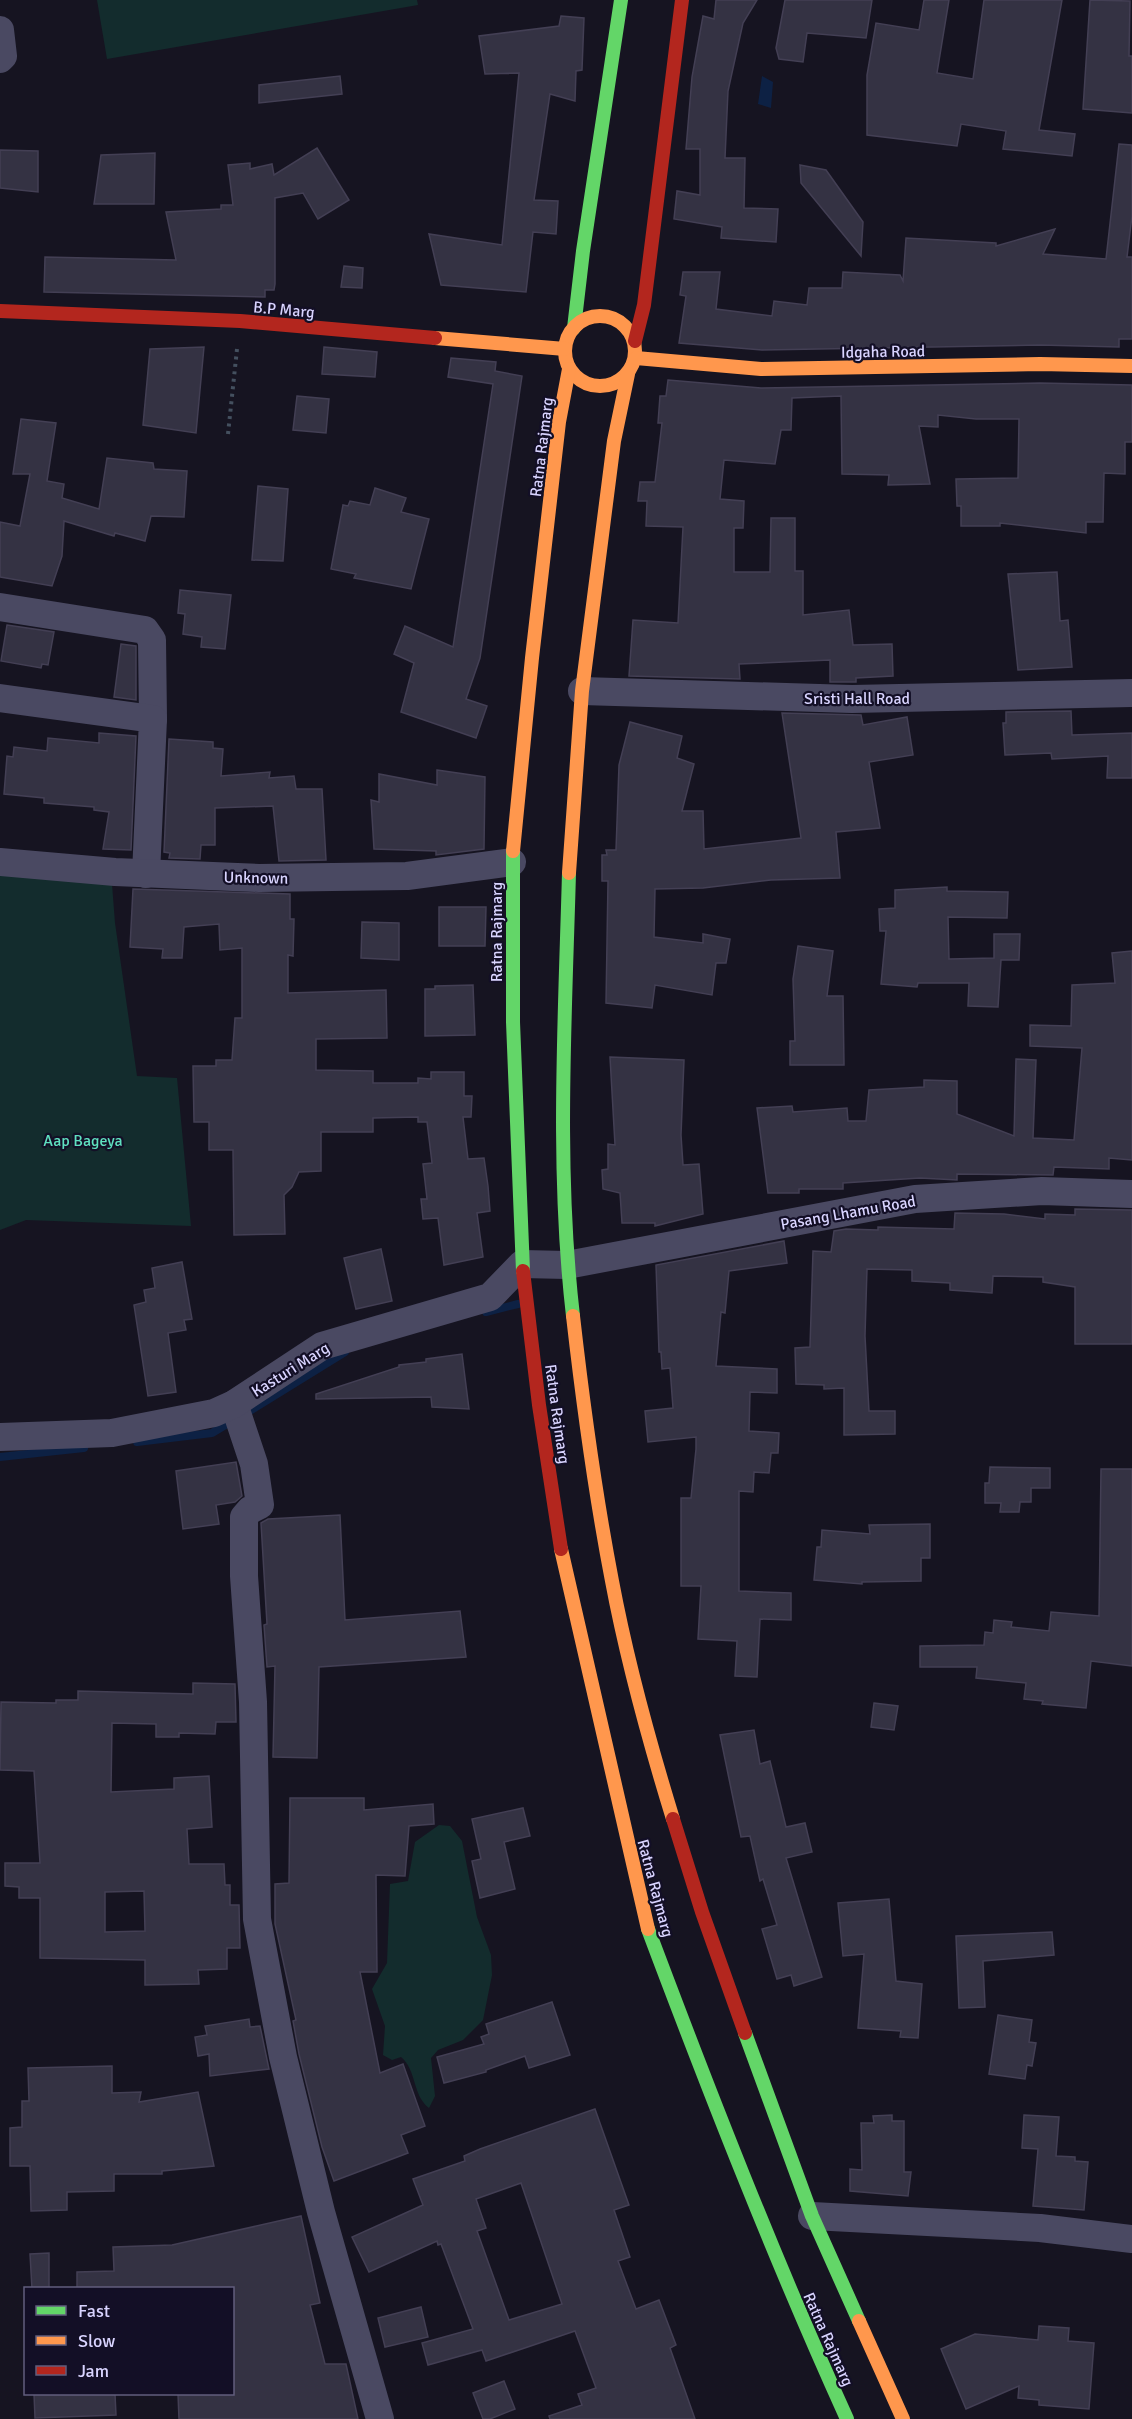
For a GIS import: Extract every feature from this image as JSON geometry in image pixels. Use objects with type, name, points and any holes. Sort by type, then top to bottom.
[{"type":"main road","points":[[621,0],[583,251],[574,328],[565,349],[569,369],[583,382],[598,387],[615,384],[628,374],[636,358],[635,342],[644,305],[682,0]]},
{"type":"main road","name":"B.P Marg","points":[[0,310],[240,321],[565,349]]},
{"type":"main road","points":[[574,328],[585,320],[599,316],[612,318],[626,327],[635,342]]},
{"type":"main road","name":"Idgaha Road","points":[[636,358],[761,369],[1040,364],[1132,366]]},
{"type":"main road","name":"Ratna Rajmarg","points":[[569,369],[559,422],[512,862],[513,1022],[522,1264],[539,1405],[564,1570],[645,1921],[721,2125],[796,2307],[847,2419]]},
{"type":"main road","name":"Ratna Rajmarg","points":[[628,374],[614,441],[582,691],[569,868],[564,1035],[567,1265],[585,1421],[612,1582],[654,1756],[702,1912],[776,2122],[812,2216],[903,2419]]},
{"type":"street","points":[[0,30],[3,56],[0,59]]},
{"type":"street","points":[[0,607],[145,630],[152,640],[153,719],[146,874]]},
{"type":"street","name":"Sristi Hall Road","points":[[582,691],[852,699],[1132,693]]},
{"type":"street","points":[[0,698],[153,719]]},
{"type":"street","name":"Unknown","points":[[0,862],[146,874],[259,878],[407,876],[512,862]]},
{"type":"street","name":"Pasang Lhamu Road","points":[[567,1265],[915,1199],[1042,1191],[1132,1194]]},
{"type":"street","points":[[522,1264],[567,1265]]},
{"type":"street","name":"Kasturi Marg","points":[[0,1437],[112,1433],[213,1413],[234,1404],[322,1346],[345,1337],[490,1297],[522,1264]]},
{"type":"street","points":[[234,1404],[254,1464],[260,1505],[250,1510],[244,1517],[253,1702],[257,1919],[283,2057],[321,2212],[380,2419]]},
{"type":"street","points":[[812,2216],[1040,2228],[1132,2239]]},
{"type":"path","points":[[228,435],[240,321]]},
{"type":"green space","points":[[97,0],[417,0],[418,5],[107,59]]},
{"type":"green space","name":"Aap Bageya","points":[[0,873],[112,884],[115,923],[137,1076],[177,1078],[191,1226],[26,1220],[0,1230]]},
{"type":"green space","points":[[439,1825],[450,1826],[462,1841],[477,1917],[491,1955],[492,1975],[483,2020],[463,2040],[438,2050],[431,2058],[435,2096],[429,2108],[420,2096],[406,2062],[401,2057],[392,2060],[383,2055],[385,2026],[372,1989],[387,1963],[390,1884],[408,1881],[415,1842]]},
{"type":"water","points":[[762,76],[773,82],[771,108],[758,104]]},
{"type":"building","points":[[716,0],[757,0],[743,23],[728,91],[725,158],[745,158],[744,208],[778,209],[776,242],[721,238],[722,227],[674,219],[677,191],[700,195],[700,149],[686,149],[692,77],[703,16],[714,19]]},
{"type":"building","points":[[785,0],[872,0],[866,38],[807,33],[803,62],[779,59],[776,48]]},
{"type":"building","points":[[924,0],[949,0],[937,73],[973,79],[984,0],[1062,0],[1039,130],[1075,134],[1072,156],[1003,149],[1006,131],[961,124],[957,146],[867,135],[867,75],[876,23],[919,30]]},
{"type":"building","points":[[1090,0],[1130,1],[1129,56],[1132,56],[1132,113],[1083,109]]},
{"type":"building","points":[[561,16],[584,18],[582,70],[576,71],[575,101],[550,94],[534,200],[558,201],[556,234],[533,232],[526,292],[441,285],[429,234],[502,245],[519,73],[485,74],[479,36],[559,26]]},
{"type":"building","points":[[340,76],[342,94],[259,103],[259,85]]},
{"type":"building","points":[[1119,144],[1132,145],[1132,216],[1127,257],[1132,257],[1132,339],[1119,339],[1119,347],[1040,345],[762,350],[679,343],[686,296],[680,295],[683,272],[720,272],[716,309],[772,316],[774,301],[807,305],[809,288],[842,288],[843,272],[900,275],[903,281],[906,238],[996,243],[996,246],[1055,229],[1043,254],[1106,259]]},
{"type":"building","points":[[317,148],[349,200],[318,219],[303,193],[275,198],[275,284],[274,290],[265,290],[265,297],[44,292],[45,257],[176,260],[166,212],[221,209],[221,205],[233,205],[228,165],[250,163],[250,169],[272,164],[274,175]]},
{"type":"building","points":[[0,150],[38,151],[38,192],[0,188]]},
{"type":"building","points":[[155,153],[154,204],[94,204],[101,155]]},
{"type":"building","points":[[800,165],[826,170],[863,222],[861,256],[801,183]]},
{"type":"building","points":[[344,266],[363,268],[362,288],[341,287]]},
{"type":"building","points":[[204,347],[196,433],[143,425],[150,349]]},
{"type":"building","points":[[324,347],[377,352],[375,377],[322,374]]},
{"type":"building","points":[[451,358],[496,362],[495,371],[522,376],[480,658],[466,699],[487,706],[476,738],[401,712],[414,663],[394,654],[405,626],[453,647],[493,384],[448,377]]},
{"type":"building","points":[[668,380],[761,388],[1040,383],[1132,385],[1132,442],[1125,442],[1125,474],[1104,473],[1103,522],[1086,522],[1086,533],[1000,523],[1000,526],[961,526],[961,506],[957,506],[956,479],[1018,478],[1019,419],[976,419],[938,415],[938,427],[919,426],[930,484],[888,485],[889,475],[842,474],[841,396],[792,398],[791,430],[781,430],[775,464],[724,460],[720,499],[744,501],[743,528],[734,528],[734,572],[770,572],[771,518],[795,518],[795,571],[803,571],[803,615],[849,610],[853,645],[892,644],[893,676],[856,678],[856,682],[830,682],[830,660],[739,664],[740,679],[629,676],[633,620],[678,623],[683,527],[646,526],[647,501],[638,501],[640,482],[655,482],[662,423],[658,423],[660,396],[666,396]]},
{"type":"building","points":[[297,396],[329,399],[326,433],[293,430]]},
{"type":"building","points":[[21,419],[56,423],[47,481],[64,484],[62,498],[99,509],[107,458],[153,463],[154,469],[187,471],[184,517],[151,516],[145,541],[115,533],[114,536],[64,521],[62,556],[52,586],[0,577],[0,522],[20,526],[30,474],[13,474]]},
{"type":"building","points":[[258,486],[288,489],[283,561],[252,560]]},
{"type":"building","points":[[375,488],[406,498],[401,512],[429,519],[411,589],[354,578],[356,574],[331,569],[343,505],[348,506],[350,501],[370,505]]},
{"type":"building","points":[[1057,572],[1060,621],[1068,620],[1072,667],[1018,670],[1008,574]]},
{"type":"building","points":[[180,590],[231,595],[225,649],[201,647],[202,637],[183,634],[185,614],[178,613]]},
{"type":"building","points":[[7,625],[54,632],[48,665],[42,664],[41,668],[1,661]]},
{"type":"building","points":[[121,644],[136,646],[136,700],[114,697]]},
{"type":"building","points":[[1071,711],[1072,735],[1132,733],[1132,778],[1107,778],[1108,756],[1052,759],[1051,753],[1005,755],[1003,723],[1006,723],[1006,712]]},
{"type":"building","points":[[782,713],[861,715],[863,725],[907,717],[913,755],[869,762],[880,828],[836,832],[840,878],[771,880],[703,888],[655,889],[654,937],[703,943],[703,934],[730,939],[726,963],[716,963],[712,995],[655,985],[652,1008],[606,1003],[608,881],[602,881],[602,855],[607,855],[606,850],[616,850],[619,765],[630,722],[682,736],[677,758],[694,764],[682,811],[703,811],[704,849],[801,838]]},
{"type":"building","points":[[99,733],[136,736],[131,850],[103,849],[109,812],[94,810],[94,807],[44,803],[44,798],[4,794],[7,756],[13,757],[14,747],[47,751],[48,738],[99,743]]},
{"type":"building","points":[[169,739],[213,742],[213,748],[223,749],[221,776],[270,772],[269,778],[294,776],[296,789],[322,789],[326,860],[279,861],[273,806],[215,808],[215,845],[201,845],[200,859],[169,858],[170,853],[164,852]]},
{"type":"building","points":[[437,770],[485,777],[484,849],[436,855],[436,851],[374,849],[371,800],[379,802],[379,774],[437,785]]},
{"type":"building","points":[[947,887],[947,891],[1008,892],[1007,918],[948,917],[949,959],[994,958],[994,934],[1020,934],[1019,960],[1001,960],[998,1007],[968,1006],[969,983],[918,983],[917,987],[881,984],[886,931],[880,931],[879,909],[895,908],[895,890]]},
{"type":"building","points":[[133,889],[290,894],[290,919],[294,919],[293,956],[288,955],[288,993],[386,990],[387,1038],[316,1039],[316,1070],[373,1071],[373,1083],[418,1083],[418,1078],[431,1079],[431,1072],[464,1072],[464,1096],[472,1096],[471,1117],[463,1117],[468,1159],[484,1158],[488,1186],[490,1211],[477,1213],[483,1257],[444,1265],[438,1218],[423,1219],[421,1199],[427,1199],[423,1164],[432,1163],[427,1122],[418,1122],[418,1117],[373,1118],[373,1132],[321,1132],[321,1171],[299,1172],[292,1187],[284,1195],[285,1234],[234,1235],[233,1150],[209,1150],[209,1122],[194,1122],[193,1066],[216,1066],[216,1060],[232,1060],[235,1018],[242,1018],[242,948],[220,950],[219,924],[184,927],[182,958],[162,958],[163,949],[130,947]]},
{"type":"building","points":[[439,907],[486,907],[485,946],[439,946]]},
{"type":"building","points":[[362,922],[399,923],[399,960],[361,958]]},
{"type":"building","points":[[798,946],[833,951],[827,996],[843,996],[844,1065],[790,1065],[790,1041],[795,1041],[793,979]]},
{"type":"building","points":[[1132,951],[1132,1160],[1109,1158],[1109,1169],[1054,1167],[1053,1175],[957,1174],[957,1180],[920,1178],[843,1183],[843,1189],[799,1189],[799,1193],[768,1193],[757,1108],[792,1106],[793,1112],[847,1108],[848,1121],[866,1121],[869,1090],[924,1087],[924,1080],[957,1081],[957,1114],[1014,1136],[1016,1059],[1036,1060],[1033,1138],[1074,1140],[1082,1048],[1030,1046],[1030,1025],[1071,1026],[1072,985],[1115,983],[1112,953]]},
{"type":"building","points":[[473,985],[475,1035],[425,1036],[425,989],[435,989],[435,986]]},
{"type":"building","points":[[610,1057],[684,1060],[681,1135],[683,1165],[699,1164],[703,1214],[655,1226],[655,1223],[622,1223],[620,1193],[603,1189],[602,1170],[608,1169],[608,1144],[615,1145]]},
{"type":"building","points":[[1075,1209],[1132,1210],[1132,1344],[1075,1344],[1075,1287],[1043,1282],[1043,1277],[993,1276],[992,1293],[950,1290],[950,1283],[912,1281],[912,1270],[867,1269],[865,1336],[869,1411],[895,1411],[895,1434],[844,1435],[844,1388],[824,1389],[824,1385],[796,1384],[795,1348],[810,1347],[813,1251],[831,1252],[834,1231],[878,1230],[878,1227],[954,1229],[955,1213],[1004,1214],[1045,1219],[1045,1214],[1075,1215]]},
{"type":"building","points":[[784,1241],[787,1263],[729,1271],[725,1313],[721,1312],[716,1366],[777,1369],[777,1393],[750,1392],[749,1431],[779,1433],[778,1453],[771,1453],[769,1473],[754,1472],[753,1492],[739,1491],[739,1591],[791,1593],[791,1620],[760,1619],[757,1677],[735,1676],[737,1641],[698,1639],[701,1586],[681,1586],[681,1498],[691,1498],[696,1437],[648,1442],[645,1411],[673,1408],[670,1368],[662,1369],[661,1352],[659,1352],[656,1265]]},
{"type":"building","points":[[381,1249],[392,1301],[356,1309],[344,1258]]},
{"type":"building","points":[[182,1262],[192,1319],[184,1320],[186,1330],[168,1333],[176,1392],[148,1396],[134,1305],[146,1302],[144,1290],[155,1288],[152,1268]]},
{"type":"building","points":[[462,1354],[469,1409],[432,1407],[431,1397],[316,1399],[316,1394],[399,1367],[399,1365]]},
{"type":"building","points":[[236,1462],[242,1496],[235,1502],[216,1505],[219,1524],[183,1529],[176,1471]]},
{"type":"building","points":[[990,1467],[1050,1468],[1050,1488],[1031,1488],[1031,1502],[1020,1502],[1019,1512],[1000,1512],[1001,1503],[985,1503],[985,1483],[989,1483]]},
{"type":"building","points":[[1101,1469],[1132,1469],[1132,1666],[1091,1661],[1086,1708],[1042,1704],[1043,1701],[1024,1699],[1026,1683],[976,1678],[977,1667],[920,1667],[920,1646],[984,1645],[985,1632],[993,1633],[994,1620],[1012,1622],[1011,1627],[1049,1631],[1051,1612],[1099,1616]]},
{"type":"building","points":[[340,1515],[345,1620],[460,1611],[466,1657],[319,1667],[317,1758],[273,1757],[275,1666],[267,1667],[261,1523],[268,1519]]},
{"type":"building","points":[[930,1524],[930,1558],[921,1558],[921,1581],[862,1582],[862,1584],[814,1580],[817,1547],[821,1547],[822,1530],[870,1534],[869,1525]]},
{"type":"building","points":[[193,1683],[235,1684],[236,1722],[216,1722],[215,1734],[179,1733],[179,1737],[156,1737],[156,1724],[112,1723],[111,1792],[174,1789],[174,1778],[209,1776],[212,1827],[187,1829],[189,1864],[224,1864],[225,1885],[230,1885],[230,1905],[239,1905],[240,1948],[227,1948],[227,1969],[198,1970],[199,1984],[145,1985],[145,1960],[40,1958],[40,1898],[19,1898],[19,1887],[5,1886],[5,1863],[40,1863],[34,1771],[0,1770],[1,1702],[56,1703],[56,1700],[78,1700],[78,1691],[193,1694]],"holes":[[[144,1891],[145,1931],[105,1932],[105,1892]]]},
{"type":"building","points":[[874,1703],[898,1706],[894,1730],[871,1727]]},
{"type":"building","points":[[754,1730],[760,1764],[770,1761],[786,1827],[805,1823],[812,1852],[786,1858],[822,1977],[794,1986],[791,1975],[777,1979],[762,1929],[777,1925],[763,1879],[760,1881],[750,1836],[741,1837],[720,1735]]},
{"type":"building","points":[[290,1798],[364,1798],[364,1810],[433,1804],[434,1824],[409,1826],[405,1876],[376,1875],[377,1972],[360,1972],[380,2073],[403,2064],[425,2126],[401,2135],[408,2153],[334,2181],[322,2147],[299,2054],[293,2021],[296,2020],[275,1924],[275,1884],[289,1883]]},
{"type":"building","points":[[523,1808],[530,1836],[504,1842],[515,1889],[480,1898],[472,1861],[481,1859],[472,1819]]},
{"type":"building","points":[[889,1899],[896,1981],[922,1984],[918,2038],[900,2037],[901,2031],[858,2028],[864,1954],[843,1956],[838,1903]]},
{"type":"building","points":[[1052,1932],[1054,1955],[983,1961],[985,2007],[959,2008],[956,1936]]},
{"type":"building","points":[[552,2002],[570,2055],[529,2068],[525,2056],[486,2070],[486,2072],[444,2083],[437,2057],[484,2044],[481,2037],[489,2034],[486,2024]]},
{"type":"building","points":[[998,2015],[1032,2020],[1029,2042],[1036,2043],[1032,2066],[1027,2065],[1025,2079],[989,2074]]},
{"type":"building","points":[[249,2019],[250,2027],[260,2026],[269,2069],[210,2076],[209,2054],[198,2056],[195,2037],[207,2035],[205,2026]]},
{"type":"building","points":[[112,2066],[112,2093],[141,2092],[139,2102],[198,2092],[214,2166],[162,2171],[162,2174],[114,2174],[114,2191],[67,2192],[67,2210],[31,2211],[30,2166],[10,2166],[10,2128],[22,2127],[22,2101],[29,2101],[28,2068]]},
{"type":"building","points":[[595,2109],[629,2205],[614,2210],[630,2257],[618,2261],[636,2309],[659,2300],[676,2345],[670,2348],[695,2419],[550,2419],[549,2416],[582,2405],[578,2394],[596,2388],[575,2331],[486,2361],[482,2350],[428,2365],[422,2343],[473,2329],[441,2244],[438,2245],[437,2241],[369,2272],[352,2237],[423,2205],[413,2179],[465,2161],[464,2156]],"holes":[[[521,2183],[562,2304],[509,2320],[477,2231],[486,2228],[476,2199]]]},
{"type":"building","points":[[892,2115],[892,2121],[904,2121],[904,2172],[911,2172],[908,2196],[850,2191],[850,2169],[862,2170],[861,2123],[874,2123],[873,2116]]},
{"type":"building","points":[[1024,2115],[1059,2117],[1056,2156],[1075,2157],[1075,2161],[1088,2162],[1084,2210],[1033,2206],[1038,2149],[1022,2148]]},
{"type":"building","points":[[301,2216],[320,2303],[310,2305],[325,2364],[346,2364],[358,2419],[179,2419],[178,2395],[234,2395],[234,2287],[77,2287],[77,2272],[114,2271],[113,2247],[172,2245]]},
{"type":"building","points":[[49,2253],[49,2287],[32,2287],[30,2254]]},
{"type":"building","points":[[421,2307],[428,2337],[385,2347],[378,2318]]},
{"type":"building","points":[[1039,2326],[1069,2328],[1068,2341],[1094,2343],[1089,2409],[1039,2405],[1039,2400],[1018,2398],[1019,2386],[966,2409],[941,2349],[975,2334],[1038,2340]]},
{"type":"building","points":[[504,2381],[515,2409],[490,2419],[483,2419],[473,2393]]},
{"type":"building","points":[[34,2395],[115,2395],[116,2415],[35,2418]]},
{"type":"waterway","points":[[486,1312],[518,1304]]},
{"type":"waterway","points":[[243,1415],[345,1352]]},
{"type":"waterway","points":[[137,1442],[212,1433],[232,1421]]},
{"type":"waterway","points":[[0,1457],[84,1448]]},
{"type":"traffic: fast","points":[[574,328],[583,251],[621,0]]},
{"type":"traffic: fast","points":[[513,851],[513,1022],[523,1271]]},
{"type":"traffic: fast","points":[[569,873],[563,1150],[573,1316]]},
{"type":"traffic: fast","points":[[648,1929],[743,2176],[847,2419]]},
{"type":"traffic: fast","points":[[745,2033],[812,2216],[859,2321]]},
{"type":"traffic: slow","points":[[600,316],[613,319],[625,326],[632,338],[635,351],[632,364],[625,376],[613,383],[600,386],[587,383],[575,376],[568,364],[565,351],[568,338],[575,326],[587,319],[600,316]]},
{"type":"traffic: slow","points":[[435,338],[565,349]]},
{"type":"traffic: slow","points":[[636,358],[761,369],[1040,364],[1132,366]]},
{"type":"traffic: slow","points":[[513,851],[559,422],[569,369]]},
{"type":"traffic: slow","points":[[569,873],[582,691],[614,441],[628,374]]},
{"type":"traffic: slow","points":[[573,1316],[595,1482],[618,1611],[639,1701],[673,1819]]},
{"type":"traffic: slow","points":[[561,1549],[648,1929]]},
{"type":"traffic: slow","points":[[859,2321],[903,2419]]},
{"type":"traffic: jam","points":[[635,341],[644,305],[682,0]]},
{"type":"traffic: jam","points":[[0,311],[240,321],[435,338]]},
{"type":"traffic: jam","points":[[523,1271],[539,1405],[561,1549]]},
{"type":"traffic: jam","points":[[673,1819],[702,1912],[745,2033]]}]
